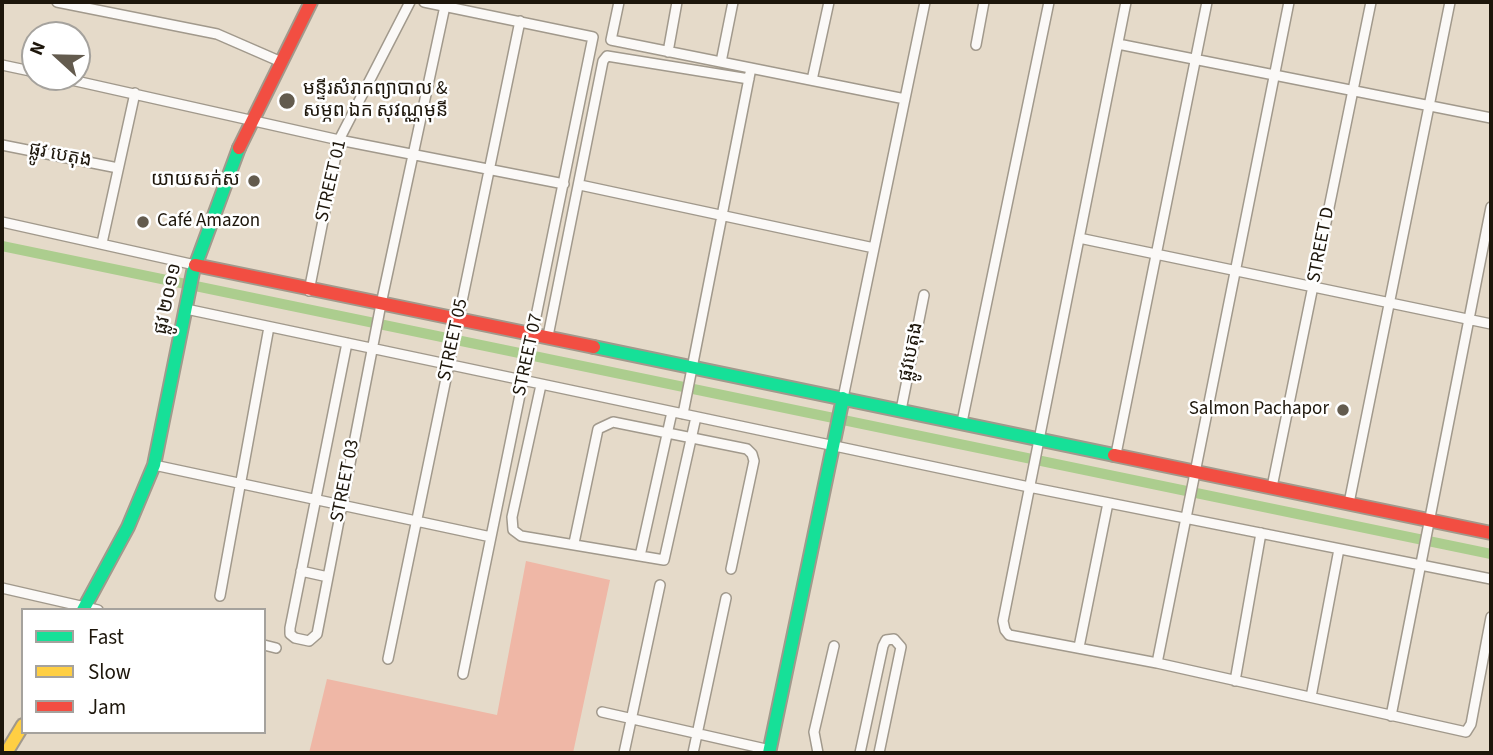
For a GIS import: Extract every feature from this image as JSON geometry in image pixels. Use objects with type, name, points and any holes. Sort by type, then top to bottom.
[{"type":"street","points":[[57,2],[217,34],[279,61]]},
{"type":"street","name":"ផ្លូវ ២០១១","points":[[89,608],[154,465],[194,269],[222,186],[279,61],[311,2]]},
{"type":"street","name":"STREET 01","points":[[309,290],[339,140],[410,2]]},
{"type":"street","points":[[424,2],[520,21]]},
{"type":"street","points":[[619,2],[611,40],[905,99]]},
{"type":"street","points":[[668,52],[677,2]]},
{"type":"street","points":[[721,62],[733,2]]},
{"type":"street","points":[[812,80],[829,2]]},
{"type":"street","points":[[602,712],[770,752],[925,2]]},
{"type":"street","points":[[976,45],[984,2]]},
{"type":"street","points":[[962,422],[1049,2]]},
{"type":"street","points":[[1126,2],[1003,621],[1005,630],[1009,635],[1157,663],[1466,732],[1471,724],[1491,617]]},
{"type":"street","points":[[1116,454],[1206,2]]},
{"type":"street","points":[[1157,663],[1289,2]]},
{"type":"street","name":"STREET D","points":[[1272,487],[1371,2]]},
{"type":"street","points":[[1349,503],[1450,2]]},
{"type":"street","name":"STREET 03","points":[[347,343],[290,628],[290,634],[295,638],[314,639],[445,6]]},
{"type":"street","name":"STREET 07","points":[[463,674],[593,37],[520,21]]},
{"type":"street","name":"STREET 05","points":[[388,659],[520,21]]},
{"type":"street","points":[[1118,44],[1491,118]]},
{"type":"street","points":[[548,336],[603,61],[607,56],[749,79]]},
{"type":"street","points":[[2,65],[21,69]]},
{"type":"street","points":[[683,410],[751,68]]},
{"type":"street","points":[[91,84],[339,140],[564,184]]},
{"type":"street","points":[[102,243],[135,93]]},
{"type":"street","name":"ផ្លូវ បេតុង","points":[[2,145],[118,168]]},
{"type":"street","points":[[580,185],[874,248]]},
{"type":"street","points":[[1391,716],[1491,206]]},
{"type":"street","points":[[2,222],[102,243],[194,269],[533,337],[548,336],[689,371],[842,403],[901,410],[962,422],[1038,442],[1116,454],[1195,474],[1272,487],[1428,522],[1491,533]]},
{"type":"street","points":[[1079,238],[1491,324]]},
{"type":"street","name":"ផ្លូវបេតុង","points":[[901,410],[924,295]]},
{"type":"street","points":[[187,306],[269,327],[524,376],[541,385],[672,412],[683,410],[696,417],[1491,579]]},
{"type":"street","points":[[220,596],[269,327]]},
{"type":"street","points":[[541,385],[512,517],[513,530],[521,536],[661,560],[666,556],[696,417]]},
{"type":"street","points":[[640,556],[672,412]]},
{"type":"street","points":[[574,543],[598,429],[613,422],[747,449],[752,454],[754,461],[731,569]]},
{"type":"street","points":[[154,465],[491,537]]},
{"type":"street","points":[[1079,647],[1108,503]]},
{"type":"street","points":[[1235,681],[1261,533]]},
{"type":"street","points":[[1311,697],[1339,549]]},
{"type":"street","points":[[301,571],[328,577]]},
{"type":"street","points":[[624,753],[660,585]]},
{"type":"street","points":[[2,589],[85,608]]},
{"type":"street","points":[[693,753],[726,598]]},
{"type":"street","points":[[860,753],[883,646],[886,640],[894,639],[901,647],[879,753]]},
{"type":"street","points":[[266,646],[276,648]]},
{"type":"street","points":[[818,753],[814,732],[834,646]]},
{"type":"street","points":[[9,752],[21,729]]},
{"type":"shaded area","points":[[526,561],[610,580],[573,753],[309,753],[327,679],[497,715]]},
{"type":"waterway","points":[[2,246],[1491,554]]},
{"type":"traffic: fast","points":[[84,608],[128,527],[154,465],[193,272],[239,148]]},
{"type":"traffic: fast","points":[[594,347],[1114,455]]},
{"type":"traffic: fast","points":[[769,753],[843,398]]},
{"type":"traffic: slow","points":[[6,753],[21,728]]},
{"type":"traffic: jam","points":[[239,148],[311,2]]},
{"type":"traffic: jam","points":[[195,265],[594,347]]},
{"type":"traffic: jam","points":[[1114,455],[1491,533]]},
{"type":"place","name":"មន្ទីរសំរាកព្យាបាល & សម្ភព ឯក សុវណ្ណមុនី","points":[[287,101]]},
{"type":"place","name":"យាយសក់ស","points":[[254,181]]},
{"type":"place","name":"Café Amazon","points":[[143,222]]},
{"type":"place","name":"Salmon Pachapor","points":[[1343,410]]}]
